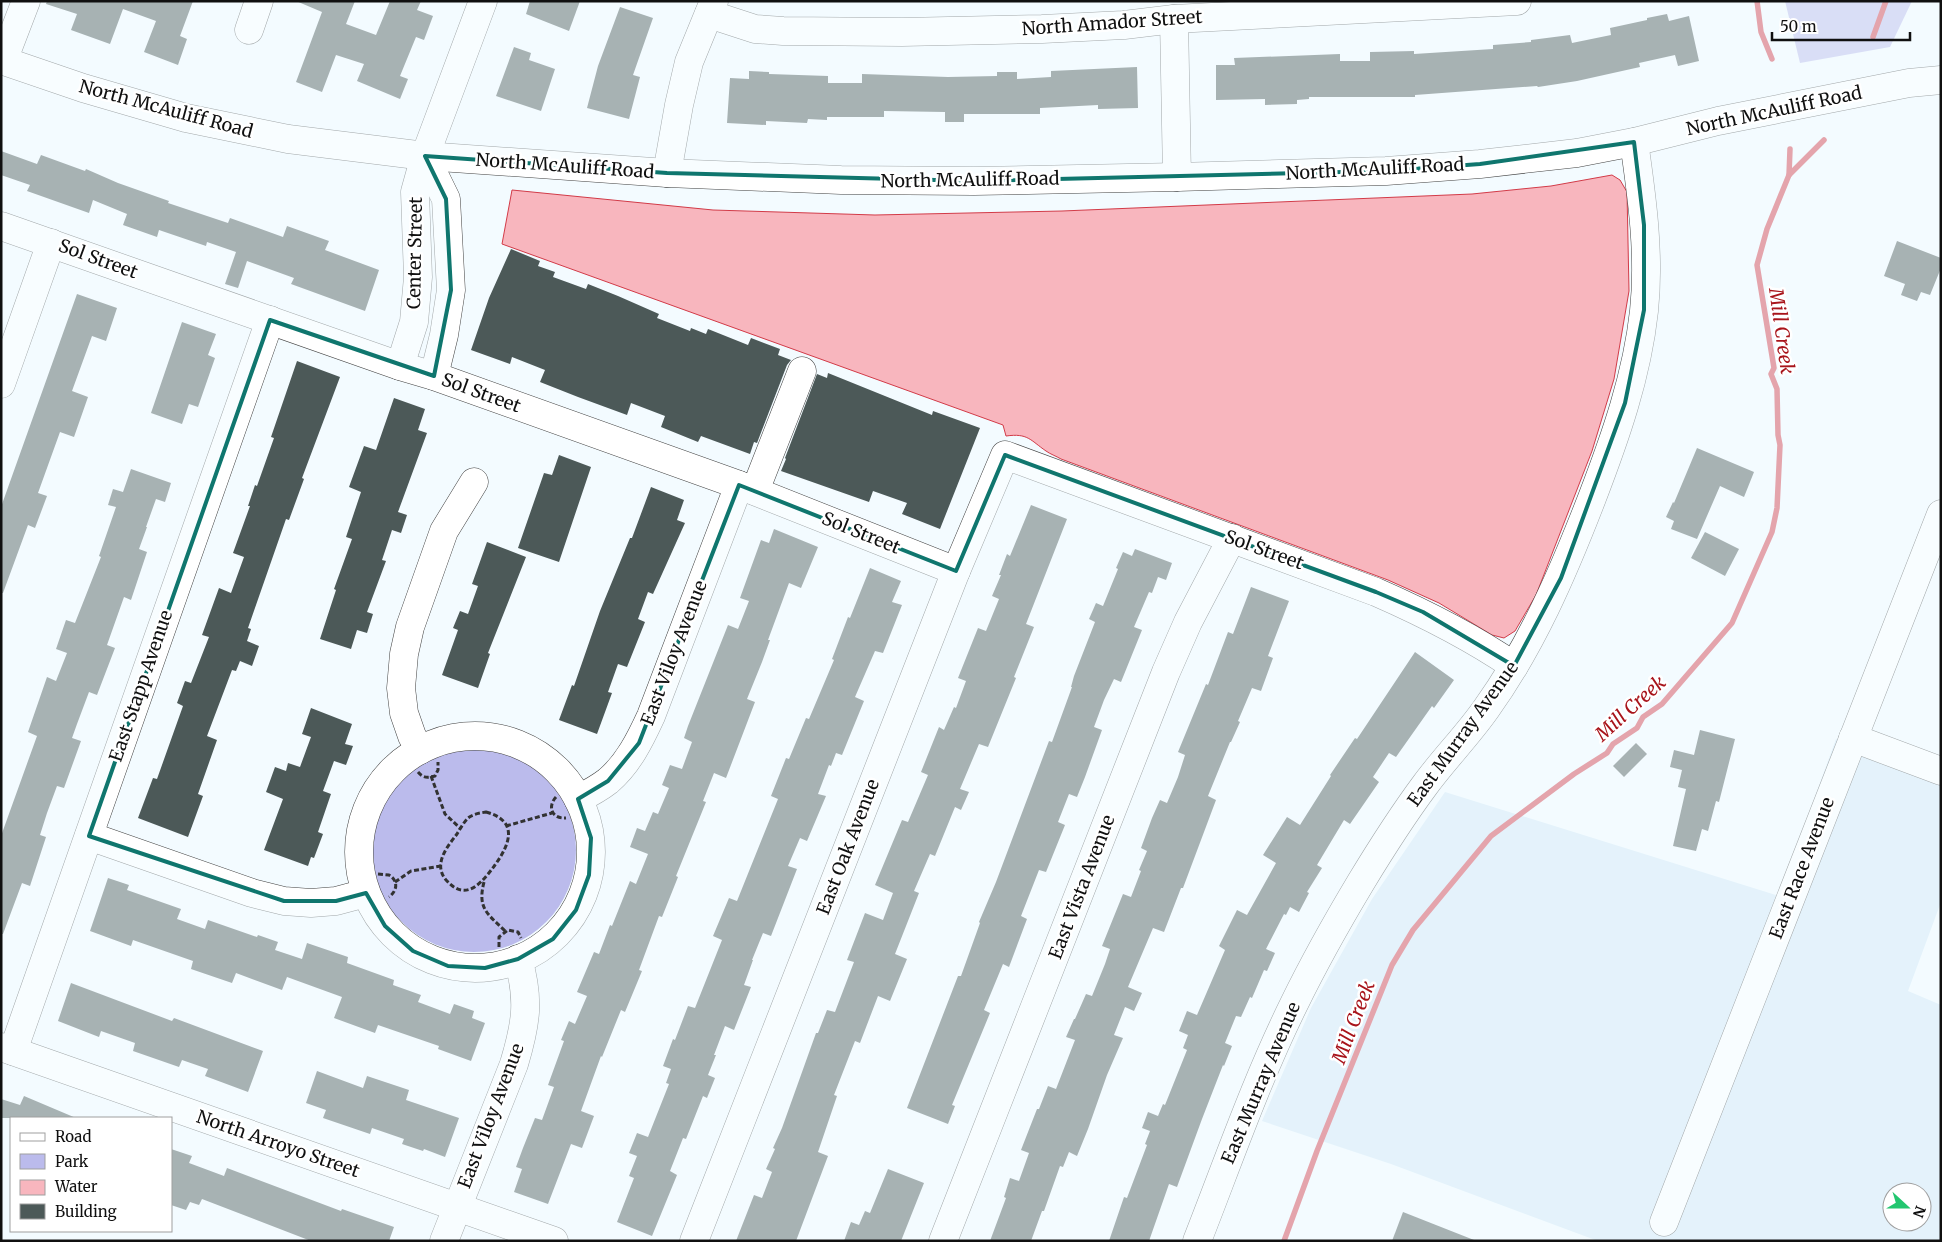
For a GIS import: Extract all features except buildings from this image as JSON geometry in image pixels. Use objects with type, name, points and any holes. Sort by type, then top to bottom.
[{"type":"street","points":[[2,61],[26,1]]},
{"type":"street","points":[[248,30],[259,1]]},
{"type":"street","points":[[425,156],[483,1]]},
{"type":"street","name":"North Amador Street","points":[[712,8],[755,29],[902,32],[1124,25],[1174,19],[1517,1]]},
{"type":"street","points":[[667,173],[689,62],[712,8]]},
{"type":"street","points":[[1174,19],[1177,177]]},
{"type":"street","name":"North McAuliff Road","points":[[2,61],[84,88],[186,118],[288,139],[425,156],[667,173],[841,180],[974,181],[1177,177],[1386,170],[1480,164],[1577,153],[1634,142],[1718,121],[1909,84],[1941,80]]},
{"type":"street","name":"East Murray Avenue","points":[[1197,1241],[1267,1065],[1294,1005],[1323,948],[1362,881],[1396,828],[1425,786],[1485,710],[1514,666],[1536,630],[1561,578],[1608,455],[1629,385],[1644,310],[1644,225],[1634,142]]},
{"type":"street","name":"Center Street","points":[[400,366],[414,322],[418,277],[415,192],[425,156]]},
{"type":"street","name":"Center Street","points":[[425,156],[446,198],[451,290],[444,335],[434,376]]},
{"type":"street","name":"Sol Street","points":[[1,226],[400,366],[434,376],[747,488],[956,570]]},
{"type":"street","points":[[1,384],[51,243]]},
{"type":"street","name":"East Stapp Avenue","points":[[7,1049],[89,836],[270,320]]},
{"type":"street","name":"East Viloy Avenue","points":[[578,799],[608,781],[624,764],[639,743],[747,488],[802,371]]},
{"type":"street","name":"Sol Street","points":[[1005,455],[1338,576],[1422,612],[1492,651],[1514,666]]},
{"type":"street","name":"East Oak Avenue","points":[[694,1241],[956,570],[1005,455]]},
{"type":"street","points":[[420,750],[412,736],[404,713],[401,688],[404,654],[410,627],[444,531],[474,482]]},
{"type":"street","name":"East Race Avenue","points":[[1664,1222],[1941,514]]},
{"type":"street","name":"East Vista Avenue","points":[[943,1241],[1166,672],[1188,622],[1232,538]]},
{"type":"street","points":[[455,737],[493,737],[529,749],[559,772],[578,799],[590,838],[589,875],[576,910],[553,939],[518,959],[485,968],[448,966],[413,951],[385,926],[366,892],[359,861],[361,828],[373,797],[393,770],[420,750],[455,737]]},
{"type":"street","points":[[1853,738],[1941,770]]},
{"type":"street","points":[[89,836],[252,892],[284,901],[311,903],[336,901],[366,892]]},
{"type":"street","name":"East Viloy Avenue","points":[[444,1241],[514,1064],[521,1040],[526,995],[518,959]]},
{"type":"street","name":"North Arroyo Street","points":[[7,1049],[554,1241]]},
{"type":"path","points":[[431,776],[445,814],[461,828]]},
{"type":"path","points":[[486,812],[494,814],[506,826],[509,842],[506,850],[484,879],[476,887],[467,890],[459,889],[444,879],[440,866],[443,853],[461,828],[468,818],[477,813],[486,812]]},
{"type":"path","points":[[506,826],[552,812]]},
{"type":"path","points":[[395,882],[412,871],[440,866]]},
{"type":"path","points":[[484,879],[482,894],[484,908],[490,918],[505,931]]},
{"type":"highlighted area","points":[[1634,142],[1644,225],[1644,310],[1625,403],[1561,578],[1514,666],[1423,612],[1376,592],[1005,455],[956,571],[739,485],[639,743],[608,781],[578,799],[591,838],[589,875],[576,910],[553,939],[518,959],[485,968],[448,966],[413,951],[385,926],[366,893],[336,901],[284,901],[89,836],[270,320],[434,376],[451,290],[446,199],[425,156],[667,173],[974,181],[1386,171],[1480,164]]},
{"type":"shaded area","points":[[1836,739],[1941,777],[1941,902],[1908,991],[1941,1005],[1941,1241],[1598,1241],[1391,1164],[1262,1121],[1311,1008],[1372,899],[1445,792],[1779,896]]},
{"type":"green space","points":[[1785,1],[1912,1],[1890,47],[1800,63]]},
{"type":"green space","points":[[464,748],[484,748],[504,752],[522,760],[539,771],[553,785],[564,802],[572,820],[576,850],[572,880],[564,898],[553,915],[539,929],[522,940],[504,948],[484,952],[464,952],[444,948],[426,940],[409,929],[395,915],[384,898],[376,880],[372,860],[372,840],[376,820],[384,802],[395,785],[409,771],[426,760],[444,752]]},
{"type":"water","points":[[1612,175],[1620,180],[1627,192],[1629,291],[1614,379],[1592,451],[1536,595],[1515,631],[1504,638],[1492,635],[1439,603],[1388,580],[1061,459],[1024,437],[1006,436],[1003,425],[502,244],[512,190],[713,210],[875,215],[1062,211],[1472,194],[1551,186]]},
{"type":"waterway","points":[[1757,1],[1761,32],[1772,59]]},
{"type":"waterway","name":"Mill Creek","points":[[1873,37],[1886,1]]},
{"type":"waterway","name":"Mill Creek","points":[[1284,1241],[1317,1151],[1392,965],[1413,930],[1491,836],[1574,774],[1607,753],[1613,744],[1637,728],[1643,717],[1662,704],[1732,623],[1772,532],[1777,508],[1780,445],[1777,389],[1771,374],[1774,368],[1757,265],[1767,229],[1789,175],[1824,140]]},
{"type":"waterway","points":[[1789,175],[1790,149]]}]
